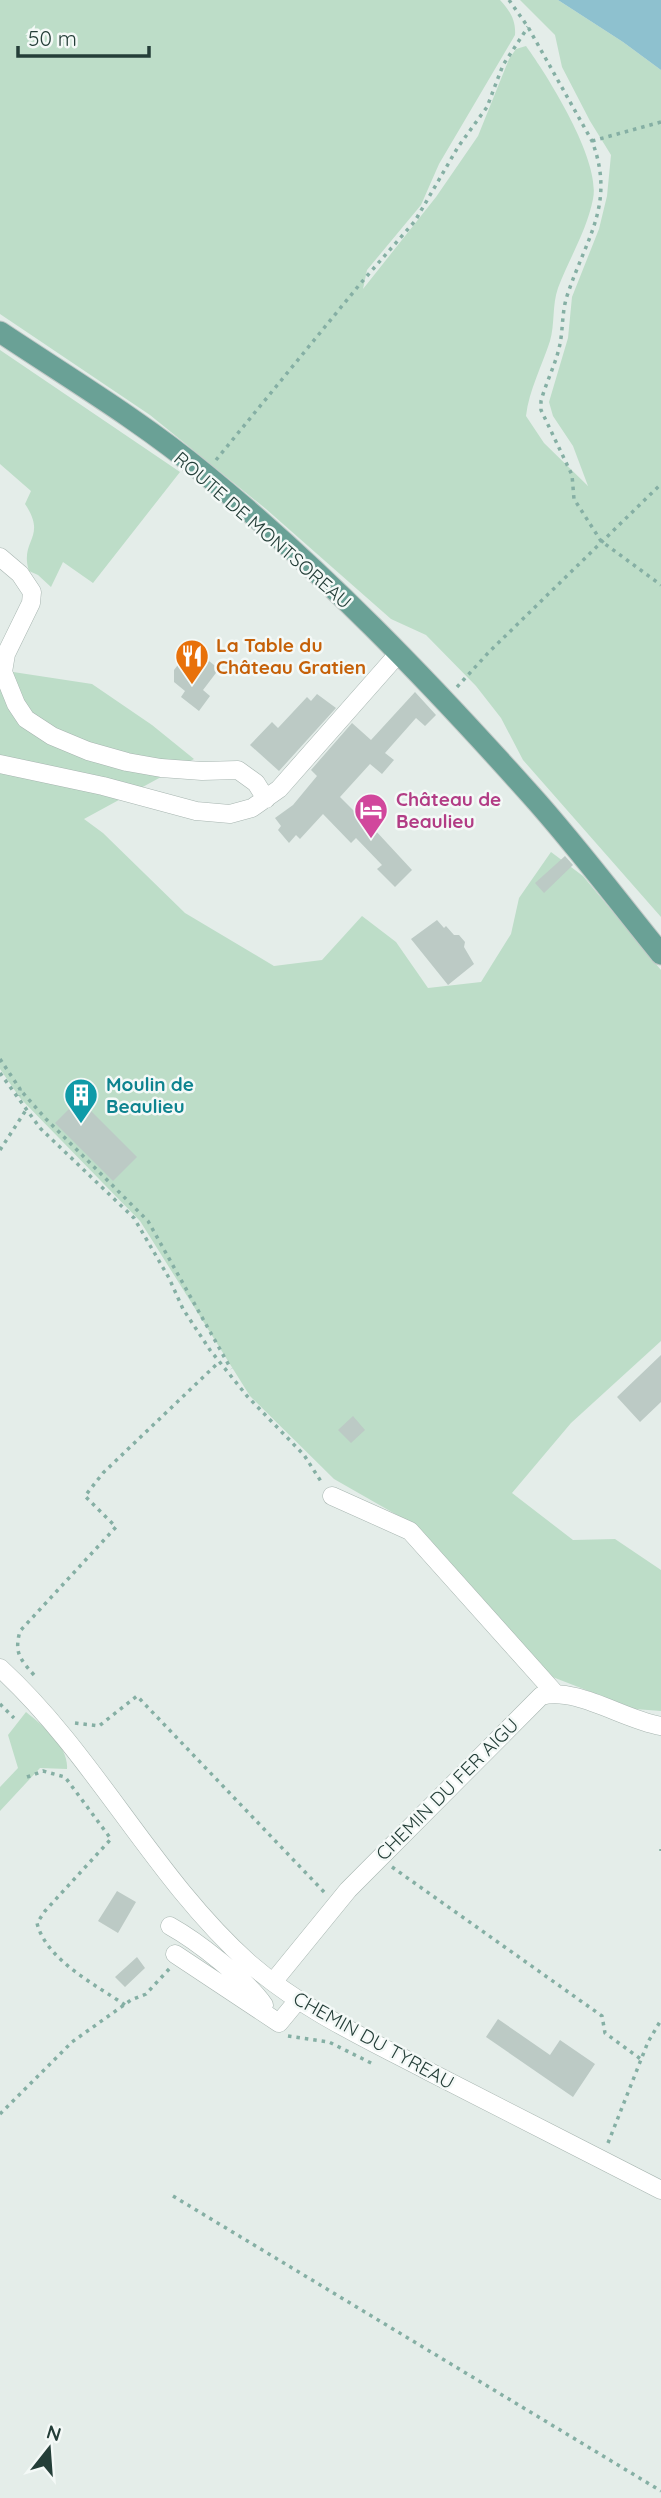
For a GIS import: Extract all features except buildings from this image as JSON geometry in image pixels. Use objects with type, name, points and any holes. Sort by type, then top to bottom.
[{"type":"main road","name":"ROUTE DE MONTSOREAU","points":[[0,332],[145,429],[205,474],[324,580],[532,796],[661,954]]},
{"type":"street","points":[[0,557],[20,574],[32,592],[31,603],[6,654],[3,672],[16,704],[26,719],[52,736],[88,751],[127,762],[202,771],[238,770],[256,783],[266,799]]},
{"type":"street","points":[[0,764],[214,813],[230,814],[252,808],[266,799],[302,764],[398,654]]},
{"type":"street","points":[[331,1496],[410,1531],[554,1692],[584,1699],[643,1723],[661,1726]]},
{"type":"street","name":"CHEMIN DU TYREAU","points":[[0,1668],[37,1705],[71,1746],[202,1914],[240,1954],[273,1982],[333,2022],[661,2190]]},
{"type":"street","name":"CHEMIN DU FER AIGU","points":[[273,1982],[336,1905],[379,1858],[532,1703],[541,1696],[554,1692]]},
{"type":"street","points":[[170,1926],[185,1934],[259,1998],[276,2027]]},
{"type":"street","points":[[175,1958],[276,2027]]},
{"type":"street","points":[[276,2027],[298,2000]]},
{"type":"path","points":[[509,0],[528,27],[592,141],[601,176],[601,200],[566,299],[560,344],[541,401],[541,410],[572,475],[574,499],[601,541],[661,585]]},
{"type":"path","points":[[205,474],[415,221],[458,147],[487,107],[503,65],[528,27]]},
{"type":"path","points":[[592,141],[661,122]]},
{"type":"path","points":[[443,701],[661,484]]},
{"type":"path","points":[[0,1059],[21,1091],[46,1119],[148,1221],[231,1369]]},
{"type":"path","points":[[0,1073],[40,1128],[134,1218],[169,1278],[183,1309],[219,1362],[247,1396],[304,1455],[331,1496]]},
{"type":"path","points":[[18,1098],[21,1091]]},
{"type":"path","points":[[0,1150],[26,1110]]},
{"type":"path","points":[[36,1678],[20,1659],[16,1645],[20,1632],[116,1527],[85,1496],[103,1473],[219,1362]]},
{"type":"path","points":[[68,1715],[76,1724],[99,1726],[137,1696],[336,1905]]},
{"type":"path","points":[[0,1704],[14,1718]]},
{"type":"path","points":[[27,1777],[43,1771],[65,1777],[111,1839],[37,1923],[40,1934],[66,1965],[125,2005]]},
{"type":"path","points":[[379,1858],[602,2016],[605,2033],[642,2060]]},
{"type":"path","points":[[0,2114],[72,2042],[125,2005],[146,1994],[175,1958]]},
{"type":"path","points":[[601,2160],[648,2042],[661,2020]]},
{"type":"path","points":[[276,2027],[329,2042],[374,2065]]},
{"type":"path","points":[[173,2196],[661,2491]]},
{"type":"green space","points":[[0,0],[500,0],[512,16],[515,35],[439,164],[421,205],[367,270],[363,289],[436,197],[478,136],[509,59],[516,49],[526,46],[547,78],[581,142],[593,183],[593,199],[587,222],[558,288],[550,341],[533,387],[526,416],[544,443],[588,486],[573,446],[553,416],[549,402],[568,338],[572,297],[599,229],[607,196],[611,155],[562,67],[555,35],[520,0],[558,0],[661,70],[661,917],[523,760],[501,718],[476,686],[426,635],[391,619],[266,509],[150,415],[0,314]]},
{"type":"green space","points":[[0,350],[180,472],[93,583],[63,562],[51,587],[29,571],[27,552],[34,524],[25,504],[31,491],[0,464]]},
{"type":"green space","points":[[0,670],[92,684],[152,725],[194,759],[84,819],[103,833],[185,913],[274,966],[322,960],[362,916],[396,942],[428,988],[481,982],[511,934],[519,898],[551,852],[583,876],[661,970],[661,1341],[571,1423],[512,1493],[573,1540],[615,1539],[661,1570],[661,1711],[635,1709],[550,1676],[418,1527],[334,1479],[250,1396],[140,1221],[20,1098],[0,1069]]},
{"type":"green space","points":[[26,1712],[59,1744],[64,1752],[67,1769],[40,1768],[0,1811],[0,1787],[18,1768],[8,1735]]},
{"type":"water","points":[[558,0],[661,0],[661,70],[623,42]]},
{"type":"place","name":"La Table du Château Gratien","points":[[192,686]]},
{"type":"place","name":"Château de Beaulieu","points":[[371,840]]},
{"type":"place","name":"Moulin de Beaulieu","points":[[81,1125]]}]
